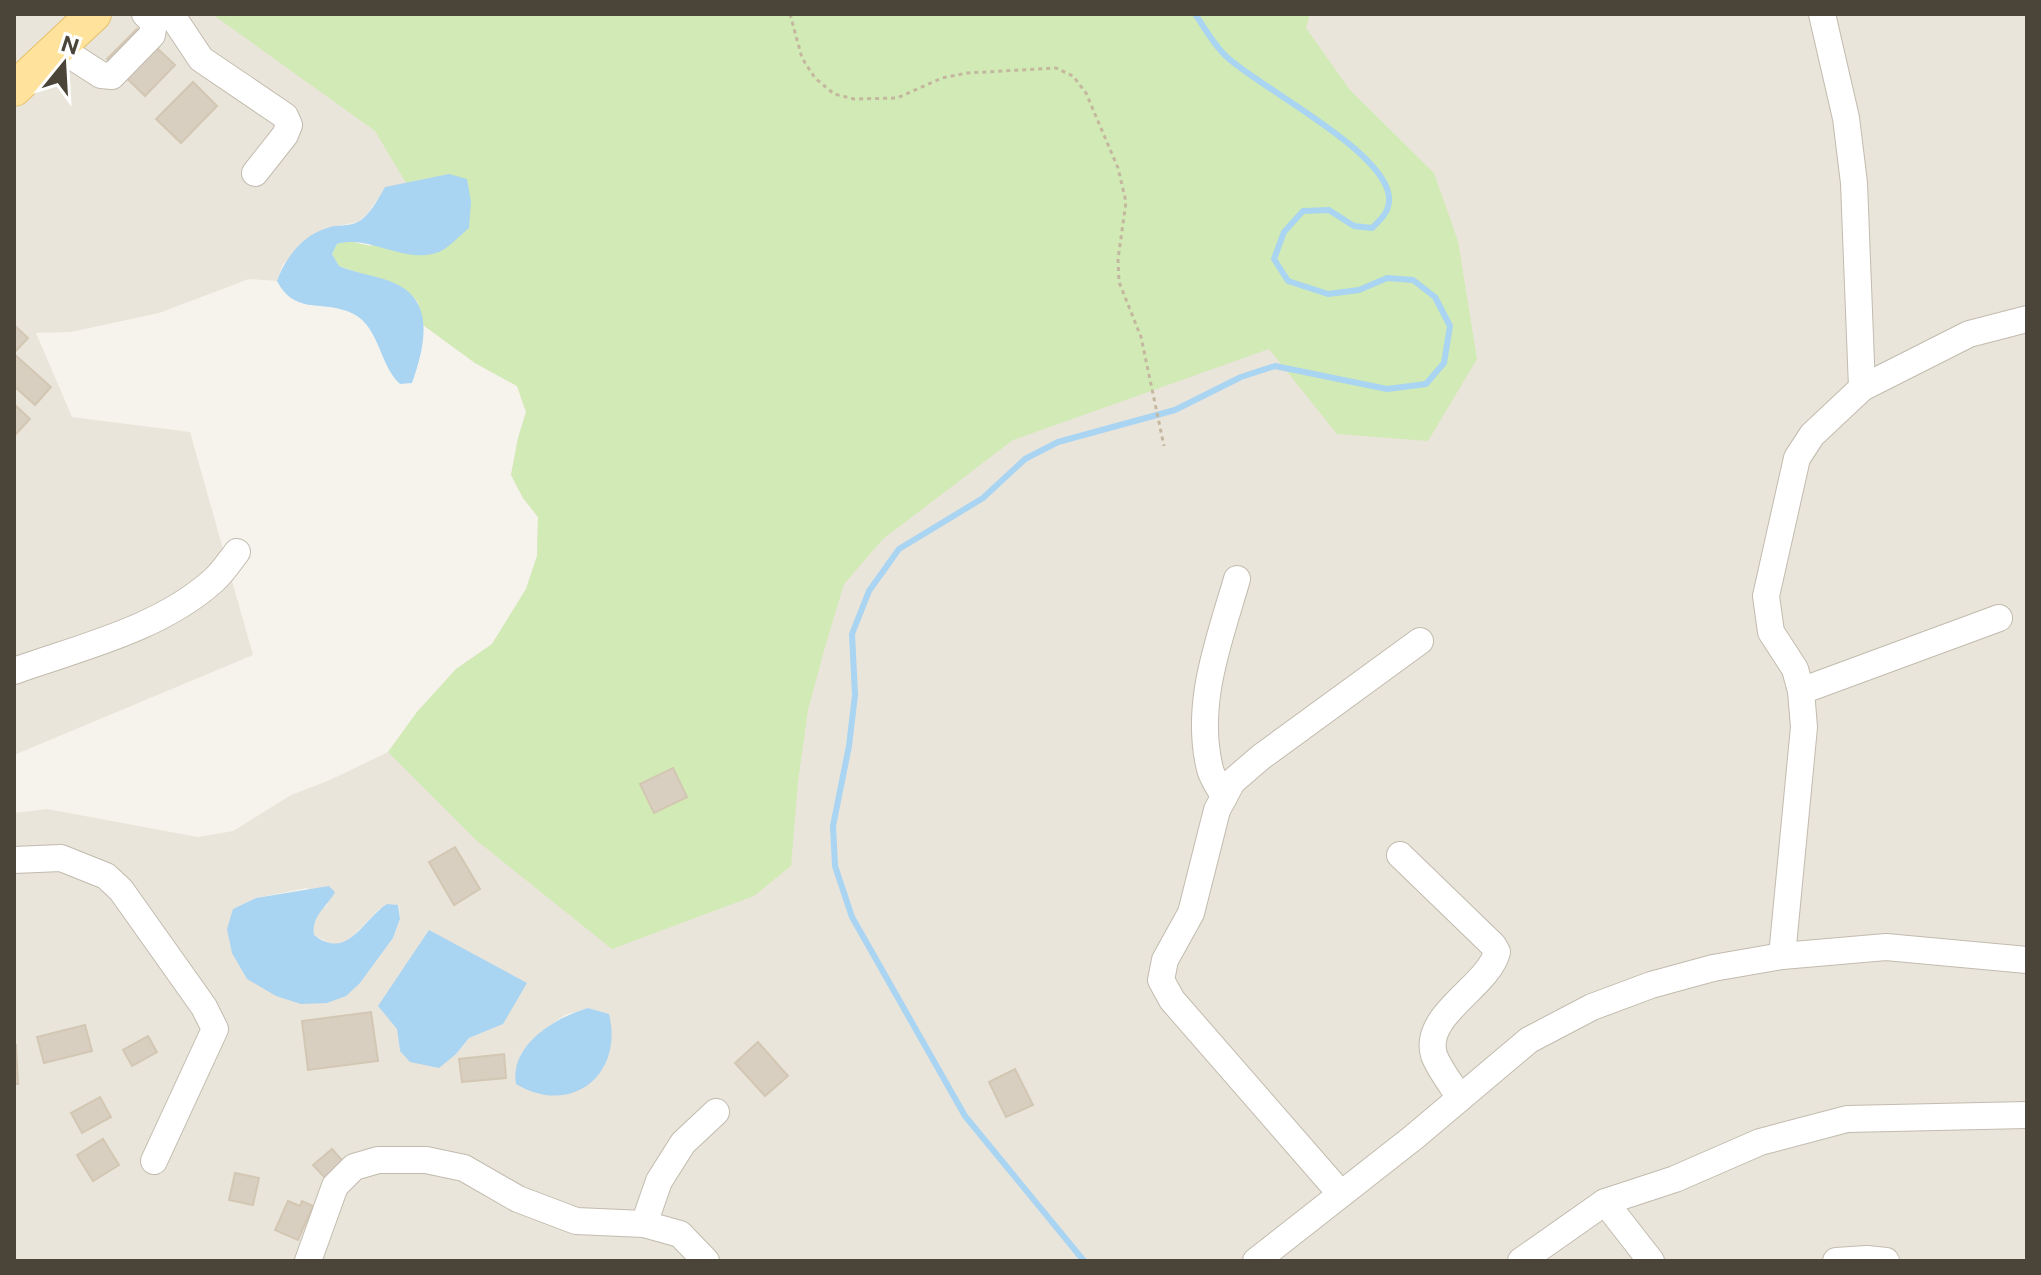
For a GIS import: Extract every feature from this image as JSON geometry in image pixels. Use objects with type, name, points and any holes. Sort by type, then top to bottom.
[{"type":"main road","points":[[14,89],[94,14]]},
{"type":"street","points":[[59,48],[101,75],[112,76],[152,35],[154,23],[145,14]]},
{"type":"street","points":[[171,14],[201,59],[285,116],[289,125],[285,135],[255,173]]},
{"type":"street","points":[[1822,14],[1846,118],[1854,183],[1862,388]]},
{"type":"street","points":[[1782,956],[1803,743],[1801,691],[1795,669],[1771,632],[1766,596],[1797,458],[1812,435],[1862,388],[1969,334],[2027,319]]},
{"type":"street","points":[[14,671],[124,632],[175,609],[215,579],[237,552]]},
{"type":"street","points":[[1224,797],[1210,772],[1203,725],[1210,669],[1237,579]]},
{"type":"street","points":[[1801,691],[1999,618]]},
{"type":"street","points":[[1341,1194],[1172,1000],[1161,980],[1165,960],[1191,913],[1217,810],[1232,782],[1261,757],[1420,641]]},
{"type":"street","points":[[1400,855],[1497,952],[1493,967],[1439,1023],[1433,1043],[1435,1056],[1460,1098]]},
{"type":"street","points":[[14,860],[61,858],[106,876],[121,890],[204,1007],[215,1029],[154,1161]]},
{"type":"street","points":[[1256,1261],[1529,1040],[1592,1007],[1651,985],[1713,968],[1782,956],[1886,947],[2027,960]]},
{"type":"street","points":[[644,1224],[659,1181],[683,1143],[716,1112]]},
{"type":"street","points":[[1521,1261],[1605,1202],[1675,1179],[1760,1142],[1847,1119],[2027,1115]]},
{"type":"street","points":[[308,1261],[335,1186],[354,1167],[378,1160],[426,1160],[464,1168],[518,1199],[576,1221],[644,1224],[680,1234],[706,1261]]},
{"type":"street","points":[[1605,1202],[1651,1261]]},
{"type":"street","points":[[1836,1261],[1886,1261]]},
{"type":"path","points":[[790,14],[802,58],[815,78],[834,94],[854,99],[897,98],[942,78],[967,73],[1056,68],[1073,76],[1086,93],[1118,168],[1126,202],[1118,259],[1119,282],[1141,337],[1164,446]]},
{"type":"shaded area","points":[[14,14],[2027,14],[2027,1261],[14,1261],[14,813],[47,809],[198,837],[233,831],[291,795],[388,752],[417,712],[456,669],[492,644],[526,589],[537,556],[538,517],[511,475],[526,412],[517,386],[475,363],[423,325],[418,302],[371,246],[386,187],[358,222],[326,228],[283,264],[277,281],[249,279],[159,313],[71,332],[36,333],[72,417],[190,432],[253,655],[14,755]],"holes":[[[307,888],[328,904],[317,914],[313,926],[314,935],[331,944],[342,945],[379,909],[399,905],[400,920],[393,938],[360,983],[233,909],[256,898]],[[588,1008],[609,1014],[519,1056],[543,1030],[565,1015]],[[503,1024],[469,1038],[456,1054],[400,1051],[397,1029]]]},
{"type":"green space","points":[[212,14],[1310,14],[1306,28],[1350,90],[1434,173],[1458,241],[1477,359],[1428,441],[1337,434],[1269,349],[1013,440],[883,539],[844,584],[808,710],[791,866],[754,896],[612,949],[476,840],[388,752],[417,712],[456,669],[492,644],[526,589],[537,556],[538,517],[511,475],[526,412],[517,386],[475,363],[423,325],[418,302],[403,288],[339,266],[332,254],[337,244],[348,241],[371,246],[449,174],[406,183],[375,131]]},
{"type":"water","points":[[449,174],[467,179],[471,202],[469,228],[447,248],[426,255],[413,255],[349,242],[337,244],[332,254],[339,266],[390,281],[405,289],[420,309],[424,333],[419,359],[412,383],[400,384],[387,366],[366,324],[358,316],[337,308],[300,302],[291,298],[277,281],[290,256],[303,242],[318,231],[358,222],[370,211],[385,187]]},
{"type":"water","points":[[329,886],[335,892],[317,917],[314,928],[314,935],[326,942],[336,944],[345,941],[387,904],[398,905],[400,919],[393,938],[360,983],[346,996],[327,1003],[301,1004],[276,996],[247,979],[232,953],[227,929],[233,909],[256,898]]},
{"type":"water","points":[[429,930],[527,983],[503,1024],[469,1038],[439,1068],[410,1062],[400,1051],[397,1029],[378,1006]]},
{"type":"water","points":[[588,1008],[609,1014],[612,1036],[609,1055],[601,1072],[589,1084],[574,1092],[556,1096],[536,1093],[516,1084],[516,1070],[527,1045],[562,1018]]},
{"type":"building","points":[[137,29],[175,65],[145,96],[107,59]]},
{"type":"building","points":[[193,82],[217,106],[181,143],[156,119]]},
{"type":"building","points":[[14,325],[28,338],[14,353]]},
{"type":"building","points":[[14,354],[51,387],[35,405],[14,386]]},
{"type":"building","points":[[14,404],[30,419],[14,436]]},
{"type":"building","points":[[673,768],[687,797],[654,813],[640,784]]},
{"type":"building","points":[[455,847],[480,889],[454,905],[429,862]]},
{"type":"building","points":[[371,1012],[378,1061],[308,1070],[302,1021]]},
{"type":"building","points":[[85,1025],[92,1051],[44,1063],[37,1037]]},
{"type":"building","points":[[148,1036],[157,1052],[132,1066],[123,1050]]},
{"type":"building","points":[[758,1042],[788,1076],[765,1096],[735,1063]]},
{"type":"building","points":[[16,1045],[18,1084],[14,1084]]},
{"type":"building","points":[[504,1054],[506,1078],[462,1082],[459,1059]]},
{"type":"building","points":[[1015,1069],[1033,1105],[1006,1117],[989,1082]]},
{"type":"building","points":[[100,1097],[111,1117],[82,1133],[71,1113]]},
{"type":"building","points":[[103,1139],[119,1165],[93,1181],[77,1155]]},
{"type":"building","points":[[332,1149],[347,1166],[329,1182],[313,1165]]},
{"type":"building","points":[[235,1173],[259,1178],[253,1205],[229,1200]]},
{"type":"building","points":[[288,1201],[300,1206],[302,1201],[313,1206],[298,1240],[275,1230]]},
{"type":"waterway","points":[[1084,1261],[965,1116],[852,917],[835,866],[833,826],[849,746],[855,695],[852,634],[869,591],[899,549],[983,498],[1025,459],[1058,442],[1175,410],[1241,377],[1275,366],[1387,389],[1426,384],[1444,363],[1450,326],[1435,297],[1413,280],[1387,278],[1359,290],[1328,294],[1288,281],[1274,259],[1284,232],[1303,211],[1329,210],[1354,226],[1372,228],[1386,211],[1389,197],[1382,179],[1367,160],[1346,141],[1228,58],[1195,14]]}]
